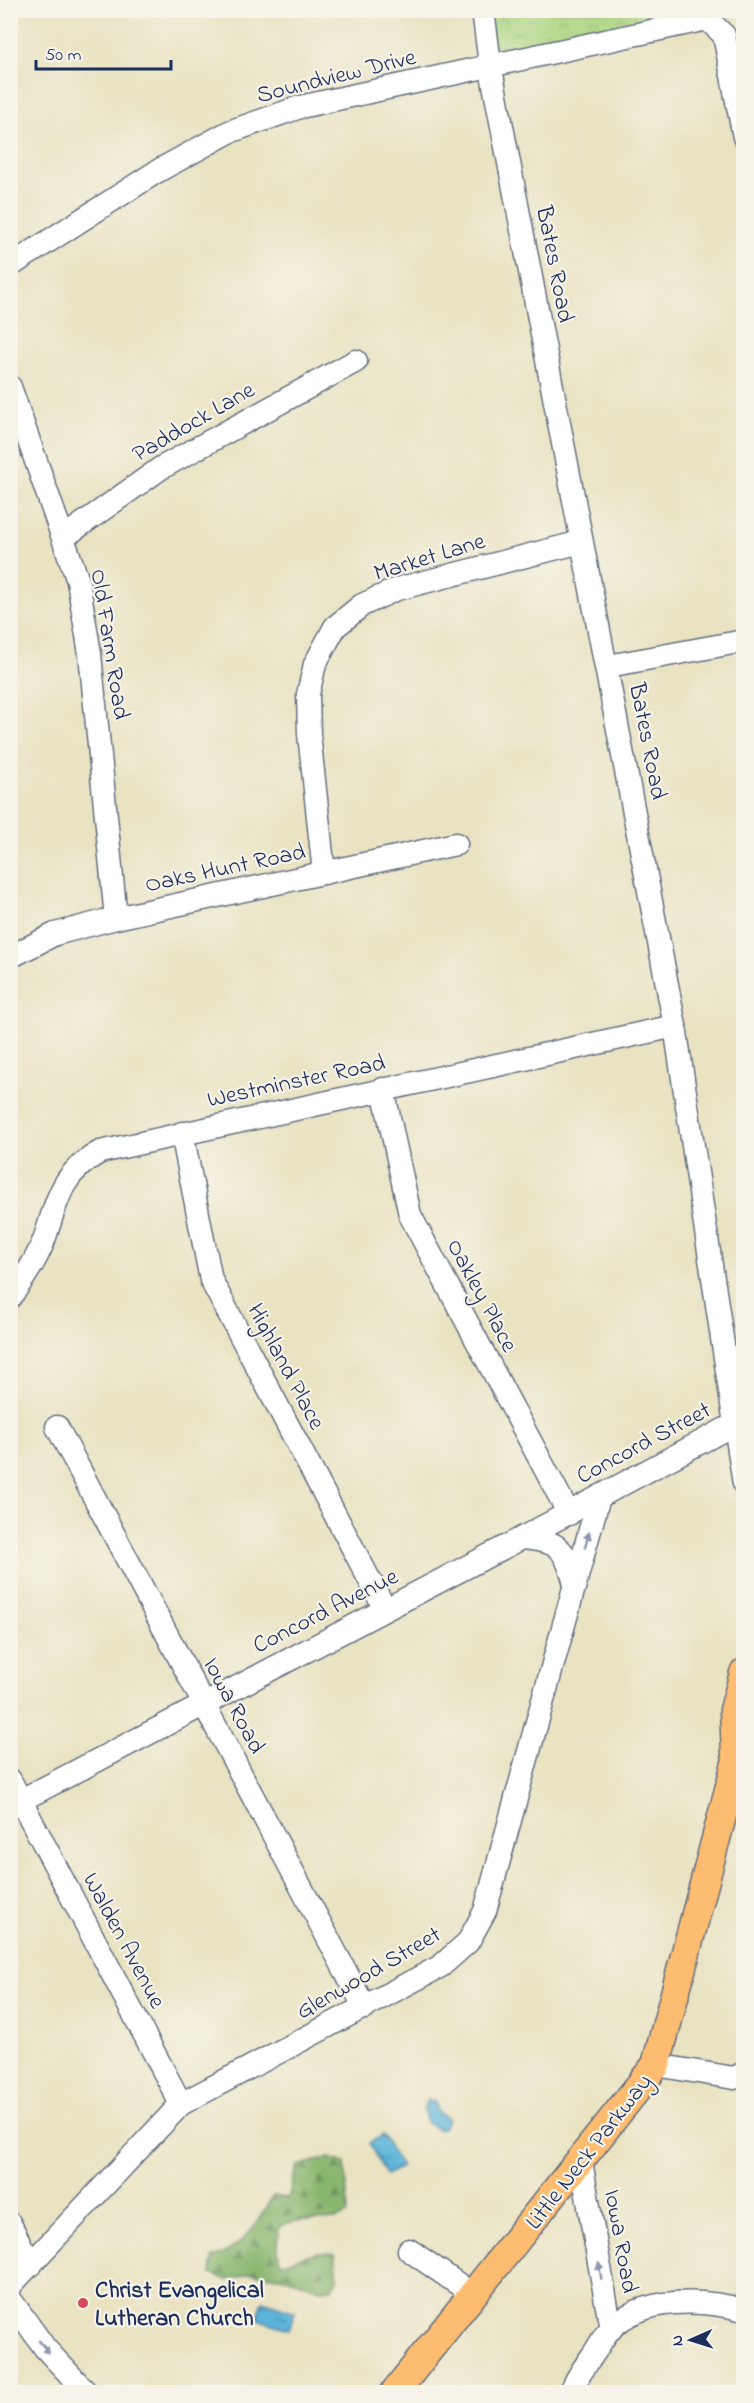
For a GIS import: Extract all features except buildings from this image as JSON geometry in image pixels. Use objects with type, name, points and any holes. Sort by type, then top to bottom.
[{"type":"main road","name":"Little Neck Parkway","points":[[395,2392],[656,2065],[740,1744],[734,1710],[744,1673]]},
{"type":"street","name":"Bates Road","points":[[483,10],[490,64],[581,542],[608,666],[675,1026],[740,1421],[744,1484]]},
{"type":"street","name":"Soundview Drive","points":[[10,266],[156,172],[229,132],[300,107],[709,15]]},
{"type":"street","points":[[709,15],[724,35],[744,48]]},
{"type":"street","points":[[724,35],[744,137]]},
{"type":"street","name":"Paddock Lane","points":[[64,537],[161,468],[356,361]]},
{"type":"street","name":"Old Farm Road","points":[[10,387],[78,581],[90,654],[116,918]]},
{"type":"street","name":"Market Lane","points":[[324,873],[309,734],[308,694],[315,664],[335,627],[362,605],[397,589],[581,542]]},
{"type":"street","points":[[608,666],[744,641]]},
{"type":"street","name":"Oaks Hunt Road","points":[[10,957],[55,934],[116,918],[456,844]]},
{"type":"street","name":"Westminster Road","points":[[10,1297],[28,1273],[43,1241],[59,1192],[72,1173],[90,1158],[110,1149],[675,1026]]},
{"type":"street","name":"Oakley Place","points":[[383,1089],[410,1215],[568,1514]]},
{"type":"street","name":"Highland Place","points":[[182,1133],[211,1280],[385,1609]]},
{"type":"street","name":"Concord Street","points":[[568,1514],[740,1421]]},
{"type":"street","name":"Iowa Road","points":[[57,1426],[365,2008]]},
{"type":"street","name":"Glenwood Street","points":[[10,2286],[181,2104],[441,1966],[468,1942],[485,1911],[599,1497]]},
{"type":"street","name":"Concord Avenue","points":[[16,1803],[568,1514]]},
{"type":"street","points":[[522,1538],[543,1540],[558,1546],[567,1560],[575,1584]]},
{"type":"street","name":"Walden Avenue","points":[[10,1780],[16,1803],[181,2104]]},
{"type":"street","points":[[656,2065],[734,2078],[744,2073]]},
{"type":"street","name":"Iowa Road","points":[[580,2162],[611,2329]]},
{"type":"street","points":[[10,2224],[31,2265]]},
{"type":"street","points":[[409,2250],[474,2295]]},
{"type":"street","points":[[10,2299],[45,2348],[86,2392]]},
{"type":"street","points":[[571,2392],[575,2382],[611,2329],[630,2317],[659,2306],[681,2302],[717,2303],[744,2310]]},
{"type":"green space","points":[[487,11],[706,11],[494,60]]},
{"type":"green space","points":[[328,2158],[345,2162],[348,2214],[333,2219],[297,2221],[279,2227],[278,2250],[280,2263],[318,2252],[335,2254],[338,2277],[332,2288],[321,2289],[293,2279],[250,2273],[228,2280],[211,2274],[213,2259],[234,2247],[249,2233],[273,2196],[288,2198],[297,2166]]},
{"type":"water","points":[[427,2100],[435,2102],[436,2110],[448,2120],[444,2128],[436,2129],[426,2122],[424,2107]]},
{"type":"water","points":[[383,2135],[401,2167],[386,2175],[369,2143]]},
{"type":"water","points":[[263,2301],[295,2312],[289,2329],[257,2319]]},
{"type":"place","name":"Christ Evangelical Lutheran Church","points":[[83,2303]]}]
